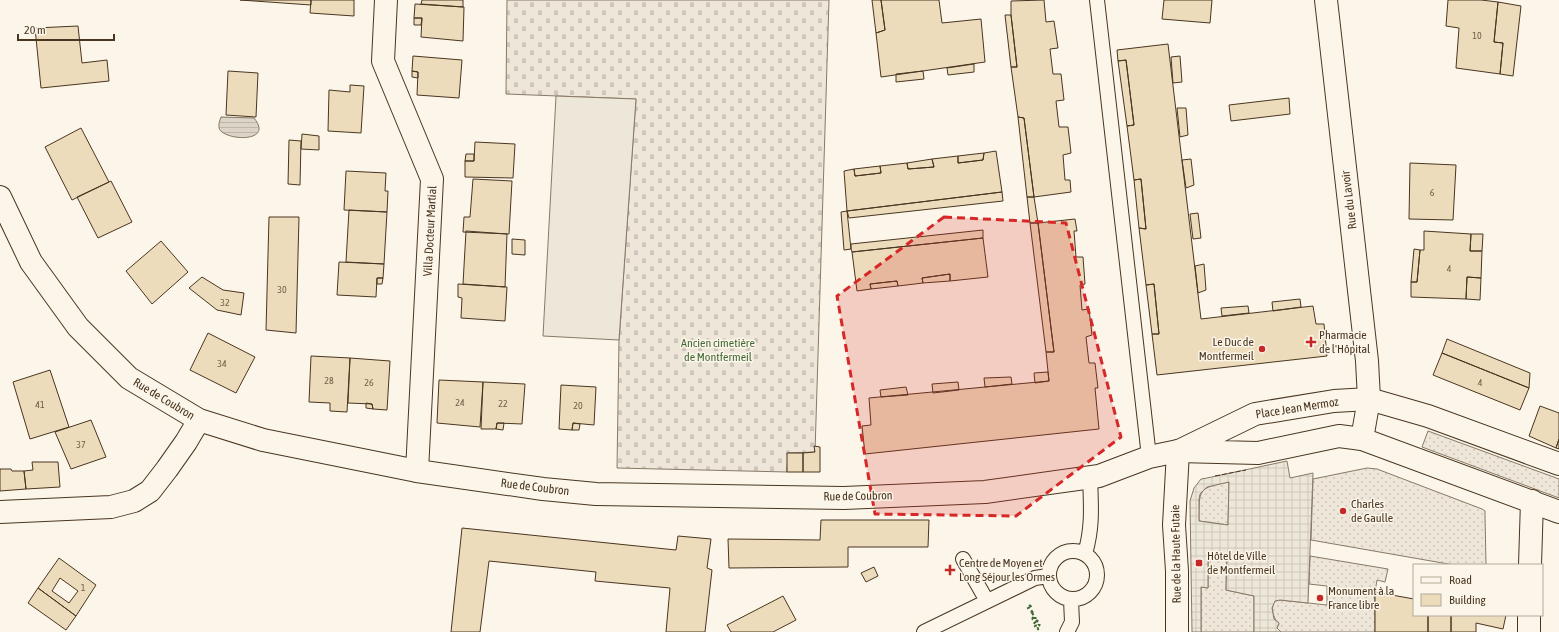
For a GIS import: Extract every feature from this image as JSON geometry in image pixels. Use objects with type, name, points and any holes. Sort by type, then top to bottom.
[{"type":"street","name":"Villa Docteur Martial","points":[[386,0],[382,61],[432,179],[418,471]]},
{"type":"street","name":"Rue du Lavoir","points":[[1326,0],[1370,399]]},
{"type":"street","name":"Rue de Coubron","points":[[0,197],[31,262],[78,327],[129,378],[199,420],[263,440],[418,471],[543,489],[596,494],[844,498],[985,492],[1099,476],[1149,457],[1178,451]]},
{"type":"street","points":[[1362,439],[1370,399]]},
{"type":"street","name":"Place Jean Mermoz","points":[[1178,451],[1255,414],[1334,401],[1370,399],[1428,416],[1559,464]]},
{"type":"street","points":[[0,512],[111,507],[134,501],[150,491],[186,442],[199,420]]},
{"type":"street","points":[[1178,451],[1258,452],[1338,436],[1362,439],[1559,512]]},
{"type":"street","name":"Rue de la Haute Futaie","points":[[1177,632],[1177,571],[1174,525],[1178,451]]},
{"type":"street","points":[[1530,564],[1532,501]]},
{"type":"street","points":[[1529,616],[1529,632]]},
{"type":"lane","points":[[1097,0],[1149,457]]},
{"type":"lane","points":[[1085,554],[1090,538],[1092,522],[1090,477]]},
{"type":"lane","points":[[1071,551],[1078,551],[1085,554],[1092,560],[1096,567],[1096,583],[1092,590],[1086,596],[1079,599],[1071,600],[1058,595],[1049,583],[1049,569],[1052,562],[1063,553],[1071,551]]},
{"type":"lane","points":[[963,559],[988,601]]},
{"type":"lane","points":[[924,632],[1035,578],[1048,576]]},
{"type":"lane","points":[[1068,632],[1072,622],[1071,600]]},
{"type":"highlighted area","points":[[944,217],[1066,223],[1121,437],[1016,516],[875,514],[837,296]]},
{"type":"green space","name":"Ancien cimetière de Montfermeil","points":[[507,0],[829,0],[815,452],[788,453],[787,472],[617,468],[619,340],[636,99],[506,94]]},
{"type":"green space","points":[[1428,431],[1559,479],[1559,498],[1422,447]]},
{"type":"green space","points":[[1367,468],[1377,469],[1482,509],[1485,511],[1486,564],[1448,564],[1311,540],[1313,479]]},
{"type":"green space","points":[[1229,482],[1228,525],[1199,521],[1199,502],[1202,492],[1211,486]]},
{"type":"green space","points":[[1208,553],[1227,554],[1226,590],[1254,596],[1254,632],[1201,632],[1201,587],[1208,588]]},
{"type":"green space","points":[[1310,556],[1388,569],[1385,582],[1377,580],[1375,592],[1375,632],[1280,632],[1277,628],[1279,624],[1273,613],[1273,604],[1275,601],[1280,600],[1327,605],[1327,586],[1309,584]]},
{"type":"shaded area","points":[[556,96],[636,99],[619,340],[543,336]]},
{"type":"shaded area","points":[[221,117],[254,118],[259,126],[259,131],[255,135],[242,138],[227,135],[219,129]]},
{"type":"shaded area","points":[[1287,461],[1290,478],[1313,473],[1308,603],[1280,600],[1275,601],[1272,608],[1274,619],[1279,623],[1277,628],[1281,632],[1254,632],[1254,596],[1226,590],[1227,554],[1208,553],[1208,588],[1201,587],[1201,632],[1192,632],[1190,501],[1194,488],[1201,479]],"holes":[[[1229,482],[1228,525],[1199,521],[1200,494],[1207,487]]]},
{"type":"building","points":[[240,0],[311,0],[311,5]]},
{"type":"building","points":[[311,0],[354,0],[354,16],[310,13]]},
{"type":"building","points":[[422,0],[463,0],[463,7],[421,4]]},
{"type":"building","points":[[872,0],[881,0],[885,30],[876,33]]},
{"type":"building","points":[[881,0],[939,0],[942,23],[981,19],[985,62],[881,77],[876,33],[885,30]]},
{"type":"building","points":[[1044,0],[1046,22],[1054,21],[1058,48],[1050,49],[1053,74],[1061,74],[1064,100],[1056,101],[1059,127],[1068,127],[1071,153],[1063,155],[1065,180],[1070,180],[1071,192],[1034,197],[1024,118],[1018,117],[1011,67],[1017,67],[1011,15],[1011,1]]},
{"type":"building","points":[[1164,0],[1212,0],[1210,23],[1162,19]]},
{"type":"building","points":[[1448,0],[1481,0],[1498,2],[1494,42],[1503,43],[1500,74],[1456,68],[1459,28],[1446,26]]},
{"type":"building","points":[[1498,2],[1521,6],[1513,76],[1500,74],[1503,43],[1494,42]]},
{"type":"building","points":[[415,4],[464,7],[463,41],[421,37],[422,18],[414,18]]},
{"type":"building","points":[[1005,15],[1011,15],[1017,67],[1011,67]]},
{"type":"building","points":[[414,18],[422,18],[421,25],[414,25]]},
{"type":"building","points":[[78,26],[82,63],[107,60],[109,81],[41,88],[35,28]]},
{"type":"building","points":[[1168,44],[1201,319],[1313,306],[1316,324],[1324,324],[1327,356],[1157,375],[1152,334],[1159,334],[1154,284],[1146,285],[1139,228],[1146,229],[1141,179],[1134,180],[1127,126],[1134,125],[1126,60],[1118,61],[1117,50]]},
{"type":"building","points":[[413,56],[462,60],[459,98],[417,95],[418,72],[412,71]]},
{"type":"building","points":[[1180,56],[1182,82],[1173,83],[1171,57]]},
{"type":"building","points":[[1126,60],[1134,125],[1127,126],[1118,61]]},
{"type":"building","points":[[974,64],[974,72],[948,75],[947,68]]},
{"type":"building","points":[[228,71],[258,73],[256,117],[226,115]]},
{"type":"building","points":[[412,71],[418,72],[418,78],[412,77]]},
{"type":"building","points":[[923,71],[924,79],[896,82],[896,74]]},
{"type":"building","points":[[350,85],[364,86],[361,133],[328,131],[329,90],[350,92]]},
{"type":"building","points":[[1289,98],[1290,114],[1231,121],[1229,105]]},
{"type":"building","points":[[1177,108],[1186,108],[1188,135],[1180,137]]},
{"type":"building","points":[[1018,117],[1024,118],[1034,197],[1027,197]]},
{"type":"building","points":[[81,128],[109,182],[72,200],[45,147]]},
{"type":"building","points":[[302,134],[319,136],[319,150],[301,149]]},
{"type":"building","points":[[289,140],[301,141],[300,185],[288,184]]},
{"type":"building","points":[[475,142],[515,144],[513,178],[465,177],[465,161],[474,161]]},
{"type":"building","points":[[996,151],[1002,192],[847,211],[844,171],[854,169],[855,176],[881,173],[880,166],[907,163],[908,169],[934,167],[932,159],[958,156],[958,163],[983,160],[984,153]]},
{"type":"building","points":[[984,153],[983,160],[958,163],[958,156]]},
{"type":"building","points":[[466,154],[474,154],[474,161],[465,161]]},
{"type":"building","points":[[932,159],[934,167],[908,169],[907,163]]},
{"type":"building","points":[[1191,159],[1194,185],[1186,188],[1182,160]]},
{"type":"building","points":[[1410,163],[1456,165],[1453,220],[1409,219]]},
{"type":"building","points":[[880,166],[881,173],[855,176],[854,169]]},
{"type":"building","points":[[346,171],[386,173],[385,191],[388,191],[387,212],[344,210]]},
{"type":"building","points":[[473,179],[512,181],[509,234],[463,232],[464,217],[470,217]]},
{"type":"building","points":[[1141,179],[1146,229],[1139,228],[1134,180]]},
{"type":"building","points":[[111,181],[132,222],[98,238],[77,197]]},
{"type":"building","points":[[1002,192],[1003,201],[849,218],[847,211]]},
{"type":"building","points":[[1027,197],[1034,197],[1038,223],[1030,223]]},
{"type":"building","points":[[349,210],[387,212],[384,264],[346,262]]},
{"type":"building","points":[[847,211],[851,249],[844,250],[841,212]]},
{"type":"building","points":[[1198,213],[1201,238],[1193,239],[1190,214]]},
{"type":"building","points":[[269,217],[299,217],[296,333],[266,330]]},
{"type":"building","points":[[1075,219],[1077,231],[1074,231],[1076,257],[1083,257],[1085,284],[1080,285],[1082,310],[1089,309],[1092,335],[1086,337],[1089,363],[1095,363],[1098,388],[1095,388],[1099,429],[865,454],[862,426],[871,425],[869,398],[1049,381],[1046,352],[1054,352],[1038,223]]},
{"type":"building","points":[[1030,223],[1038,223],[1054,352],[1046,352]]},
{"type":"building","points":[[983,230],[983,238],[852,252],[851,249],[851,244]]},
{"type":"building","points":[[466,231],[507,234],[505,287],[463,284]]},
{"type":"building","points":[[1424,231],[1471,234],[1470,251],[1482,251],[1481,278],[1467,277],[1466,299],[1411,297],[1411,282],[1417,282],[1420,250],[1424,250]]},
{"type":"building","points":[[1471,234],[1483,234],[1482,251],[1470,251]]},
{"type":"building","points":[[983,238],[988,277],[950,281],[950,274],[922,278],[923,283],[898,286],[897,281],[870,284],[871,289],[857,291],[852,252]]},
{"type":"building","points":[[512,239],[525,240],[525,255],[512,254]]},
{"type":"building","points":[[161,241],[188,272],[152,304],[126,271]]},
{"type":"building","points":[[1414,249],[1420,250],[1417,282],[1411,282]]},
{"type":"building","points":[[339,262],[384,264],[383,278],[377,278],[376,297],[337,295]]},
{"type":"building","points":[[1204,264],[1206,290],[1198,293],[1195,266]]},
{"type":"building","points":[[950,274],[950,281],[923,283],[922,278]]},
{"type":"building","points":[[202,277],[223,290],[244,293],[241,315],[217,310],[189,288]]},
{"type":"building","points":[[1467,277],[1481,278],[1480,300],[1466,299]]},
{"type":"building","points":[[377,278],[383,278],[382,284],[377,284]]},
{"type":"building","points":[[897,281],[898,286],[871,289],[870,284]]},
{"type":"building","points":[[458,284],[507,287],[505,321],[461,318],[462,298],[458,297]]},
{"type":"building","points":[[1154,284],[1159,334],[1152,334],[1146,285]]},
{"type":"building","points":[[1300,299],[1301,307],[1273,311],[1272,302]]},
{"type":"building","points":[[1248,306],[1249,313],[1222,316],[1221,308]]},
{"type":"building","points":[[208,333],[255,357],[236,393],[190,370]]},
{"type":"building","points":[[1447,339],[1530,373],[1529,388],[1442,353]]},
{"type":"building","points":[[1442,353],[1529,388],[1520,410],[1433,375]]},
{"type":"building","points":[[311,356],[350,358],[347,412],[330,411],[330,403],[309,402]]},
{"type":"building","points":[[350,358],[390,361],[387,410],[373,409],[372,404],[348,403]]},
{"type":"building","points":[[50,370],[69,427],[30,439],[13,382]]},
{"type":"building","points":[[1048,372],[1049,381],[1035,383],[1034,373]]},
{"type":"building","points":[[1011,377],[1012,384],[985,387],[984,378]]},
{"type":"building","points":[[439,380],[483,382],[480,427],[437,423]]},
{"type":"building","points":[[483,382],[525,384],[522,424],[497,423],[496,429],[481,429]]},
{"type":"building","points":[[958,382],[959,390],[933,393],[932,384]]},
{"type":"building","points":[[561,385],[596,387],[594,425],[573,423],[572,430],[559,429]]},
{"type":"building","points":[[906,387],[908,395],[881,397],[880,390]]},
{"type":"building","points":[[366,403],[372,404],[373,409],[366,408]]},
{"type":"building","points":[[1540,406],[1559,413],[1559,439],[1556,448],[1529,436]]},
{"type":"building","points":[[91,420],[106,457],[71,469],[55,432]]},
{"type":"building","points":[[497,423],[504,423],[503,430],[496,429]]},
{"type":"building","points":[[573,423],[580,424],[579,430],[572,430]]},
{"type":"building","points":[[1559,439],[1559,449],[1556,448]]},
{"type":"building","points":[[814,446],[820,447],[820,472],[803,472],[803,453],[815,452]]},
{"type":"building","points":[[787,453],[803,453],[803,472],[787,472]]},
{"type":"building","points":[[32,462],[58,462],[60,487],[26,489],[24,471],[33,470]]},
{"type":"building","points":[[0,469],[24,471],[26,489],[0,491]]},
{"type":"building","points":[[821,520],[929,520],[928,547],[848,547],[848,567],[729,568],[728,539],[820,540]]},
{"type":"building","points":[[462,528],[676,550],[678,536],[711,539],[707,568],[712,570],[705,632],[666,632],[670,588],[595,581],[596,572],[489,561],[480,632],[451,632]]},
{"type":"building","points":[[59,558],[96,585],[76,616],[38,588]],"holes":[[[60,578],[78,591],[69,603],[52,591]]]},
{"type":"building","points":[[874,567],[878,576],[866,582],[861,573]]},
{"type":"building","points":[[38,588],[76,616],[66,630],[28,603]]},
{"type":"building","points":[[1375,592],[1413,599],[1413,616],[1428,616],[1428,632],[1375,632]]},
{"type":"building","points":[[783,596],[796,620],[773,632],[731,632],[727,625]]},
{"type":"building","points":[[1428,616],[1451,616],[1451,632],[1428,632]]},
{"type":"building","points":[[1451,616],[1506,616],[1503,629],[1476,623],[1476,632],[1451,632]]},
{"type":"hedge","points":[[1028,607],[1029,609],[1030,606],[1031,608]]},
{"type":"hedge","points":[[1033,611],[1030,613],[1032,612],[1031,615],[1034,613]]},
{"type":"hedge","points":[[1035,617],[1035,620],[1033,619],[1035,617]]},
{"type":"hedge","points":[[1034,622],[1036,624],[1037,621],[1038,622]]},
{"type":"hedge","points":[[1035,625],[1036,627],[1039,624]]},
{"type":"hedge","points":[[1037,629],[1040,627]]},
{"type":"fence","points":[[1215,476],[1246,470]]},
{"type":"place","name":"Pharmacie de l'Hôpital","points":[[1311,342]]},
{"type":"place","name":"Le Duc de Montfermeil","points":[[1262,349]]},
{"type":"place","name":"Charles de Gaulle","points":[[1343,511]]},
{"type":"place","name":"Hôtel de Ville de Montfermeil","points":[[1199,563]]},
{"type":"place","name":"Centre de Moyen et Long Séjour les Ormes","points":[[950,570]]},
{"type":"place","name":"Monument à la France libre","points":[[1320,598]]}]
